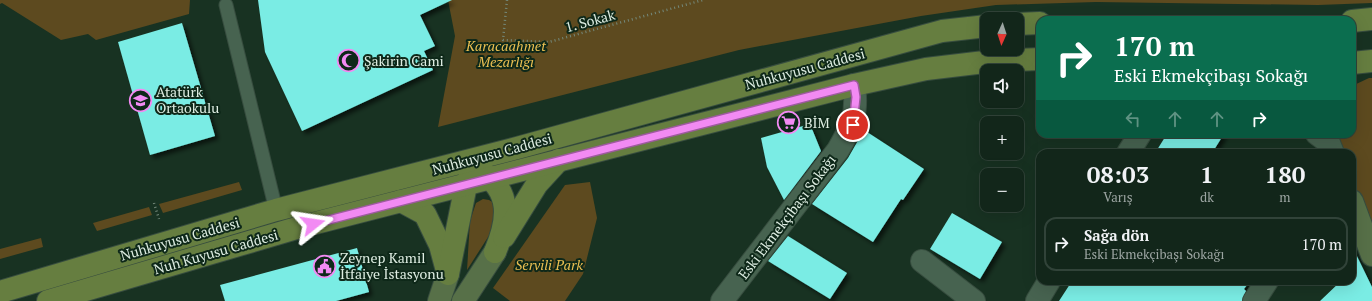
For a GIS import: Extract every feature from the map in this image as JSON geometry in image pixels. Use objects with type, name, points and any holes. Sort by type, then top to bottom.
[{"type":"main road","points":[[1356,21],[1372,19]]},
{"type":"main road","points":[[1024,24],[1036,23]]},
{"type":"main road","name":"Nuhkuyusu Caddesi","points":[[0,292],[276,210],[441,168],[478,171],[942,31],[980,27]]},
{"type":"main road","name":"Nuh Kuyusu Caddesi","points":[[48,301],[401,200],[478,171],[559,160],[854,85],[926,69],[992,61],[1036,59]]},
{"type":"main road","points":[[1356,63],[1372,61]]},
{"type":"main road","points":[[495,252],[537,184],[559,160]]},
{"type":"main road","points":[[448,274],[478,171],[503,197],[506,218],[504,230],[495,252]]},
{"type":"main road","points":[[401,200],[425,214],[440,245],[448,274]]},
{"type":"main road","points":[[256,241],[276,210],[313,224]]},
{"type":"street","name":"Eski Ekmekçibaşı Sokağı","points":[[722,301],[838,150],[853,125],[856,97],[854,85]]},
{"type":"street","points":[[1131,149],[1137,138]]},
{"type":"street","points":[[1356,212],[1372,255]]},
{"type":"street","points":[[463,301],[495,252]]},
{"type":"street","points":[[922,261],[974,301]]},
{"type":"street","points":[[439,301],[448,274]]},
{"type":"street","points":[[1037,301],[1047,285]]},
{"type":"street","points":[[1254,301],[1264,285]]},
{"type":"lane","points":[[226,5],[276,210]]},
{"type":"path","name":"1. Sokak","points":[[507,0],[503,40],[549,42],[703,0]]},
{"type":"path","points":[[154,202],[159,219]]},
{"type":"green space","points":[[0,0],[190,0],[189,14],[96,40],[88,34],[61,40],[2,3],[0,4]]},
{"type":"green space","name":"Karacaahmet Mezarlığı","points":[[448,0],[1372,0],[1372,3],[1318,5],[1096,2],[996,5],[921,16],[739,50],[438,127],[455,36]]},
{"type":"green space","points":[[1372,78],[1372,261],[1356,221],[1356,149],[1330,149],[1334,138],[1356,138],[1356,84]]},
{"type":"green space","points":[[239,182],[242,190],[163,213],[159,204]]},
{"type":"green space","name":"Servili Park","points":[[590,182],[597,218],[583,274],[565,301],[510,301],[493,288],[565,185]]},
{"type":"green space","points":[[483,199],[494,203],[497,216],[490,234],[467,270],[470,221],[476,203]]},
{"type":"green space","points":[[149,207],[152,215],[97,231],[93,223]]},
{"type":"green space","points":[[41,238],[43,247],[0,259],[0,249]]},
{"type":"building","name":"Şakirin Cami","points":[[258,0],[452,0],[420,15],[435,46],[424,51],[433,70],[302,131],[265,52]]},
{"type":"building","name":"Atatürk Ortaokulu","points":[[182,23],[215,136],[150,155],[118,42]]},
{"type":"building","points":[[810,124],[821,151],[784,200],[767,167],[761,138]]},
{"type":"building","points":[[864,130],[924,169],[903,200],[901,199],[873,242],[812,204],[848,158]]},
{"type":"building","points":[[1164,138],[1221,138],[1215,149],[1158,149]]},
{"type":"building","points":[[952,213],[1002,242],[980,279],[930,249]]},
{"type":"building","points":[[788,236],[847,273],[830,299],[768,261]]},
{"type":"building","name":"Zeynep Kamil İtfaiye İstasyonu","points":[[357,248],[369,292],[336,301],[225,301],[220,285]]},
{"type":"building","points":[[1356,254],[1372,287],[1372,301],[1320,301],[1337,285],[1356,285]]},
{"type":"building","points":[[1069,285],[1247,285],[1244,289],[1246,291],[1242,301],[1059,301]]},
{"type":"place","name":"Şakirin Cami","points":[[349,61]]},
{"type":"place","name":"Atatürk Ortaokulu","points":[[141,100]]},
{"type":"place","name":"BİM","points":[[788,123]]},
{"type":"place","name":"Zeynep Kamil İtfaiye İstasyonu","points":[[325,266]]},
{"type":"route","points":[[313,224],[401,200],[466,185],[491,177],[854,85],[856,97],[853,125]]}]
